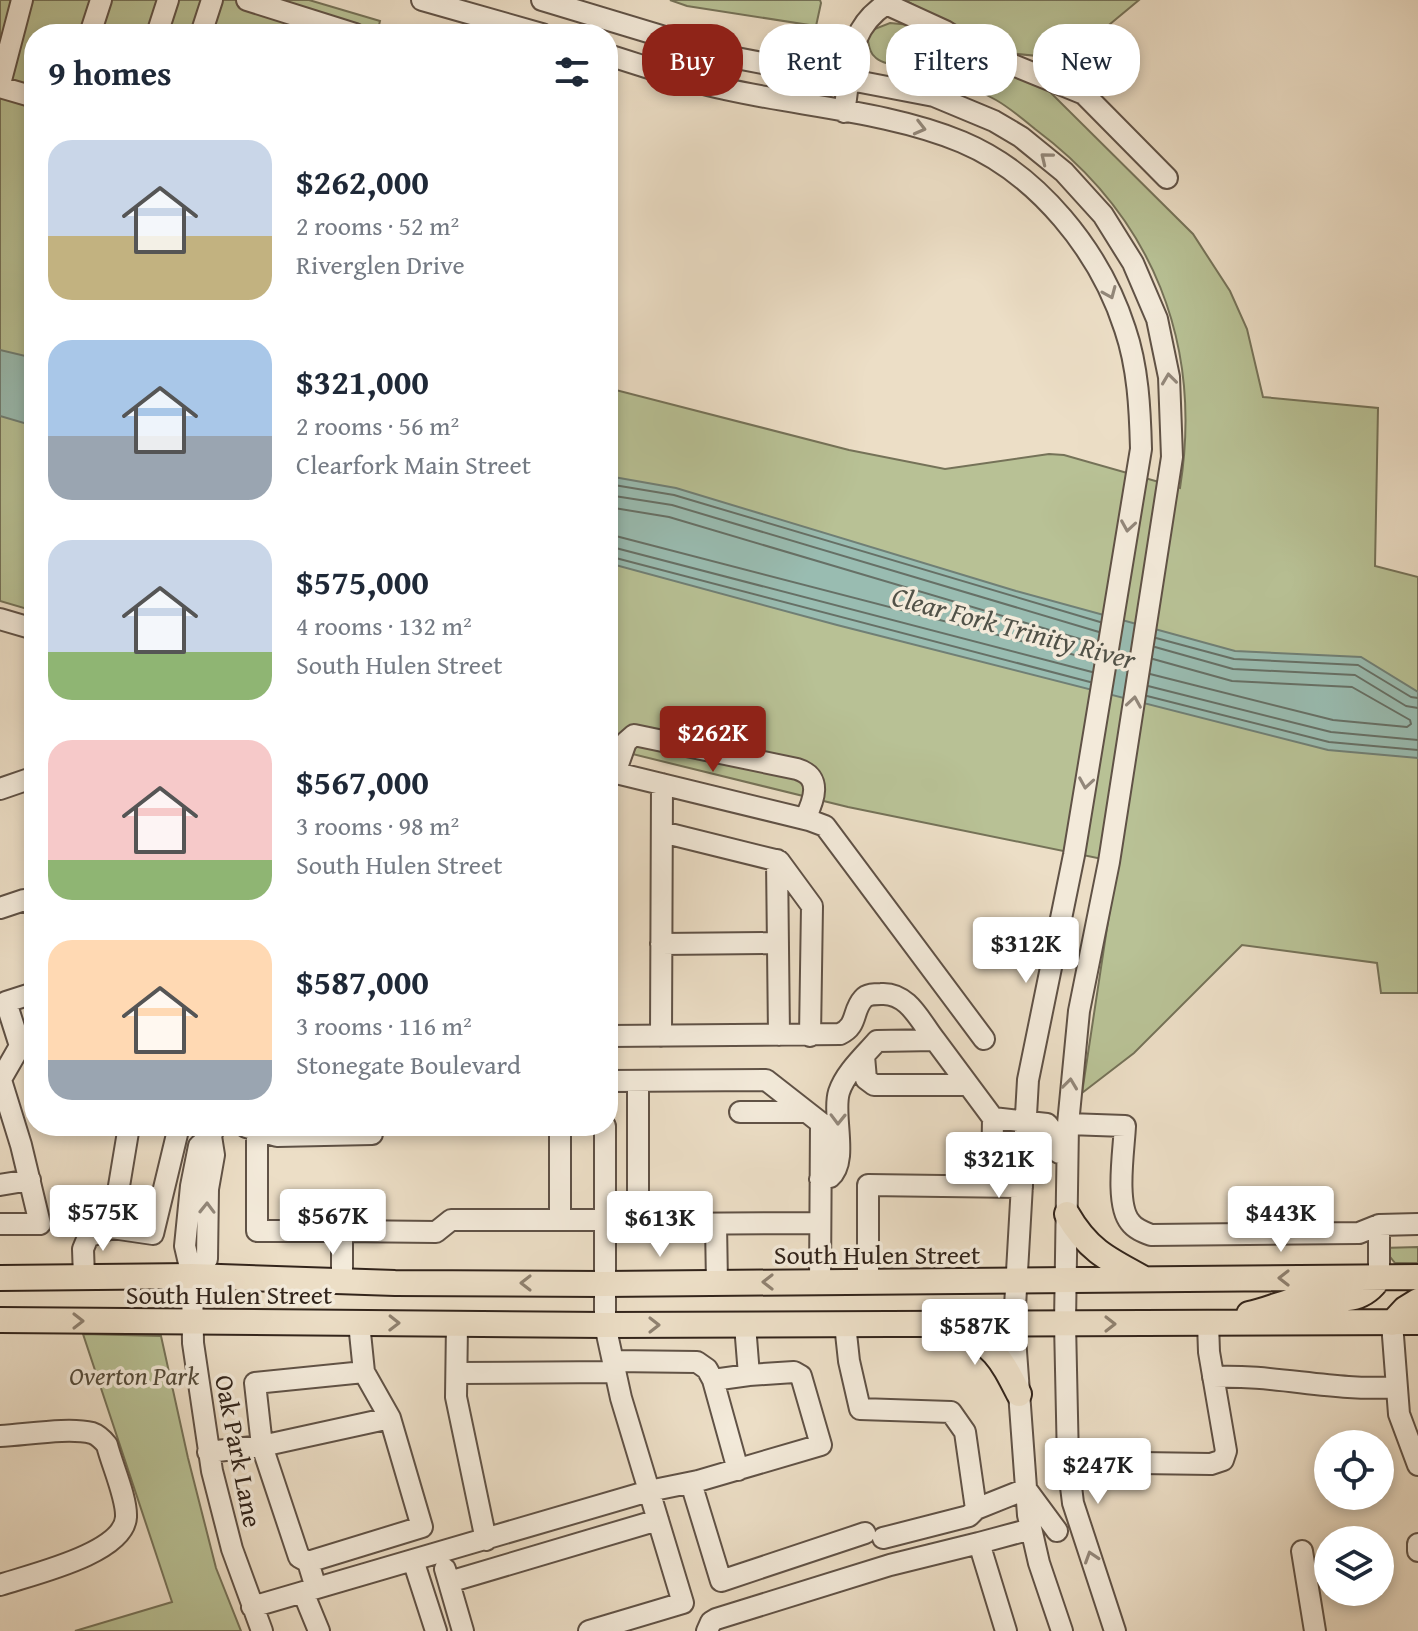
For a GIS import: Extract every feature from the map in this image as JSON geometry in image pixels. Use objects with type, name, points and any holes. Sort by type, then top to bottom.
[{"type":"main road","points":[[1067,1203],[1079,1235],[1100,1256],[1143,1278]]},
{"type":"main road","name":"South Hulen Street","points":[[0,1278],[192,1276],[604,1284],[1418,1277]]},
{"type":"main road","points":[[1208,1323],[1270,1310],[1294,1300],[1356,1297],[1371,1290],[1379,1278]]},
{"type":"main road","points":[[1392,1323],[1418,1301]]},
{"type":"main road","name":"South Hulen Street","points":[[0,1320],[605,1325],[1418,1322]]},
{"type":"main road","points":[[945,1324],[981,1339],[1002,1361],[1019,1394]]},
{"type":"street","points":[[22,0],[0,85],[24,93]]},
{"type":"street","points":[[93,24],[101,0]]},
{"type":"street","points":[[160,24],[168,0]]},
{"type":"street","points":[[204,24],[212,0]]},
{"type":"street","points":[[247,0],[323,24]]},
{"type":"street","points":[[422,0],[507,24]]},
{"type":"street","points":[[542,0],[704,50],[759,61]]},
{"type":"street","points":[[862,24],[886,4],[945,31],[974,49],[1084,94],[1167,178]]},
{"type":"street","points":[[618,58],[723,89],[925,128],[965,143],[1002,164],[1041,196],[1077,235],[1104,278],[1125,329],[1137,382],[1141,449],[1074,855],[1028,1080],[1015,1281],[1014,1324],[1031,1529],[1062,1631]]},
{"type":"street","points":[[870,84],[934,96],[994,121],[1021,137],[1064,172],[1103,215],[1133,263],[1157,319],[1169,377],[1172,457],[1109,862],[1079,1011],[1068,1124],[1065,1280],[1068,1462],[1073,1503],[1115,1631]]},
{"type":"street","points":[[844,112],[847,96]]},
{"type":"street","points":[[0,619],[24,626]]},
{"type":"street","points":[[618,759],[626,742],[634,735],[805,771],[813,779],[816,797],[807,819]]},
{"type":"street","points":[[618,773],[807,819],[831,831],[984,1039]]},
{"type":"street","points":[[0,789],[24,781]]},
{"type":"street","points":[[661,1036],[662,784]]},
{"type":"street","points":[[662,832],[777,860],[812,906],[810,1036]]},
{"type":"street","points":[[777,860],[779,1035]]},
{"type":"street","points":[[0,908],[24,900]]},
{"type":"street","points":[[661,944],[778,943]]},
{"type":"street","points":[[618,1036],[827,1036],[848,1030],[863,999],[869,995],[898,996],[906,1001],[993,1118],[992,1186]]},
{"type":"street","points":[[24,996],[6,1002],[24,1038]]},
{"type":"street","points":[[820,1179],[830,1177],[838,1167],[839,1092],[864,1056],[877,1041],[935,1040]]},
{"type":"street","points":[[0,1224],[40,1224],[0,1078],[24,1048]]},
{"type":"street","points":[[864,1056],[866,1079],[874,1085],[968,1085]]},
{"type":"street","points":[[618,1081],[766,1080],[821,1123],[820,1282]]},
{"type":"street","points":[[638,1081],[638,1213],[646,1224],[820,1223]]},
{"type":"street","points":[[740,1112],[805,1112]]},
{"type":"street","points":[[993,1118],[1047,1124],[1054,1130],[1067,1203]]},
{"type":"street","points":[[1068,1124],[1125,1126],[1122,1203],[1127,1219],[1136,1228],[1151,1235],[1359,1233],[1379,1225],[1418,1224]]},
{"type":"street","points":[[112,1228],[127,1136]]},
{"type":"street","points":[[84,1277],[83,1249],[88,1237],[112,1228],[153,1234],[177,1136]]},
{"type":"street","name":"Oak Park Lane","points":[[213,1136],[214,1155],[208,1189],[207,1259],[192,1276],[191,1321],[208,1452],[232,1549],[262,1631]]},
{"type":"street","points":[[252,1136],[257,1231],[436,1232],[451,1220],[605,1220]]},
{"type":"street","points":[[560,1136],[560,1220]]},
{"type":"street","points":[[589,1631],[683,1603],[649,1491],[605,1325],[605,1136]]},
{"type":"street","points":[[0,1185],[30,1180]]},
{"type":"street","points":[[868,1281],[868,1185],[1022,1187]]},
{"type":"street","points":[[605,1189],[638,1191]]},
{"type":"street","points":[[716,1224],[717,1283]]},
{"type":"street","points":[[1379,1225],[1379,1278]]},
{"type":"street","points":[[342,1231],[342,1281]]},
{"type":"street","points":[[359,1323],[364,1372],[390,1418],[422,1527],[308,1562],[299,1557],[262,1446],[255,1383],[364,1372]]},
{"type":"street","points":[[1068,1462],[1211,1464],[1223,1460],[1226,1451],[1213,1377],[1208,1323]]},
{"type":"street","points":[[1392,1323],[1399,1414],[1418,1465]]},
{"type":"street","points":[[457,1324],[456,1397],[486,1540]]},
{"type":"street","points":[[845,1324],[849,1361],[860,1409],[951,1412],[965,1432],[976,1509]]},
{"type":"street","points":[[745,1325],[749,1375]]},
{"type":"street","points":[[457,1373],[697,1362],[707,1369],[713,1380],[738,1470]]},
{"type":"street","points":[[252,1607],[649,1491],[691,1483],[821,1445],[801,1376],[794,1372],[713,1380]]},
{"type":"street","points":[[1213,1377],[1240,1376],[1371,1389],[1396,1387]]},
{"type":"street","points":[[208,1452],[262,1446],[390,1418]]},
{"type":"street","points":[[0,1436],[67,1432],[91,1433],[100,1437],[107,1445],[126,1515],[124,1527],[110,1542],[86,1556],[0,1585]]},
{"type":"street","points":[[691,1483],[721,1581],[874,1535],[969,1516],[976,1509],[1026,1489]]},
{"type":"street","points":[[1026,1489],[1057,1531]]},
{"type":"street","points":[[449,1582],[658,1520]]},
{"type":"street","points":[[707,1631],[716,1619],[890,1565],[1031,1529]]},
{"type":"street","points":[[979,1543],[1006,1631]]},
{"type":"street","points":[[1418,1544],[1418,1551]]},
{"type":"street","points":[[1302,1551],[1315,1631]]},
{"type":"street","points":[[441,1553],[463,1631]]},
{"type":"street","points":[[413,1560],[436,1631]]},
{"type":"street","points":[[308,1562],[310,1590],[319,1631]]},
{"type":"green space","points":[[0,0],[309,0],[380,21],[379,24],[24,24],[24,608],[0,601]]},
{"type":"green space","points":[[670,0],[820,0],[821,3],[816,24],[687,6]]},
{"type":"green space","points":[[905,0],[1139,0],[1110,24],[1033,24],[1033,56],[1017,54],[1017,24],[947,24]]},
{"type":"green space","points":[[886,25],[886,63],[871,51],[870,32]]},
{"type":"green space","points":[[1017,76],[1033,83],[1033,96],[1054,96],[1193,234],[1230,291],[1247,329],[1263,397],[1378,408],[1375,566],[1418,577],[1418,993],[1381,993],[1377,963],[1242,945],[1134,1053],[1082,1093],[1117,862],[848,807],[618,750],[618,391],[849,450],[945,469],[1049,454],[1064,455],[1180,488],[1185,435],[1184,384],[1175,334],[1160,288],[1139,243],[1111,202],[1076,164],[1006,106],[988,96],[1017,96]]},
{"type":"green space","points":[[1418,1247],[1418,1263],[1395,1263],[1383,1248]]},
{"type":"green space","name":"Overton Park","points":[[83,1334],[161,1336],[216,1568],[241,1631],[75,1631],[172,1602]]},
{"type":"water","points":[[0,350],[24,356],[24,423],[0,416]]},
{"type":"water","name":"Clear Fork Trinity River","points":[[618,478],[676,488],[1016,591],[1235,651],[1361,657],[1418,692],[1418,758],[1328,750],[618,566]]}]
